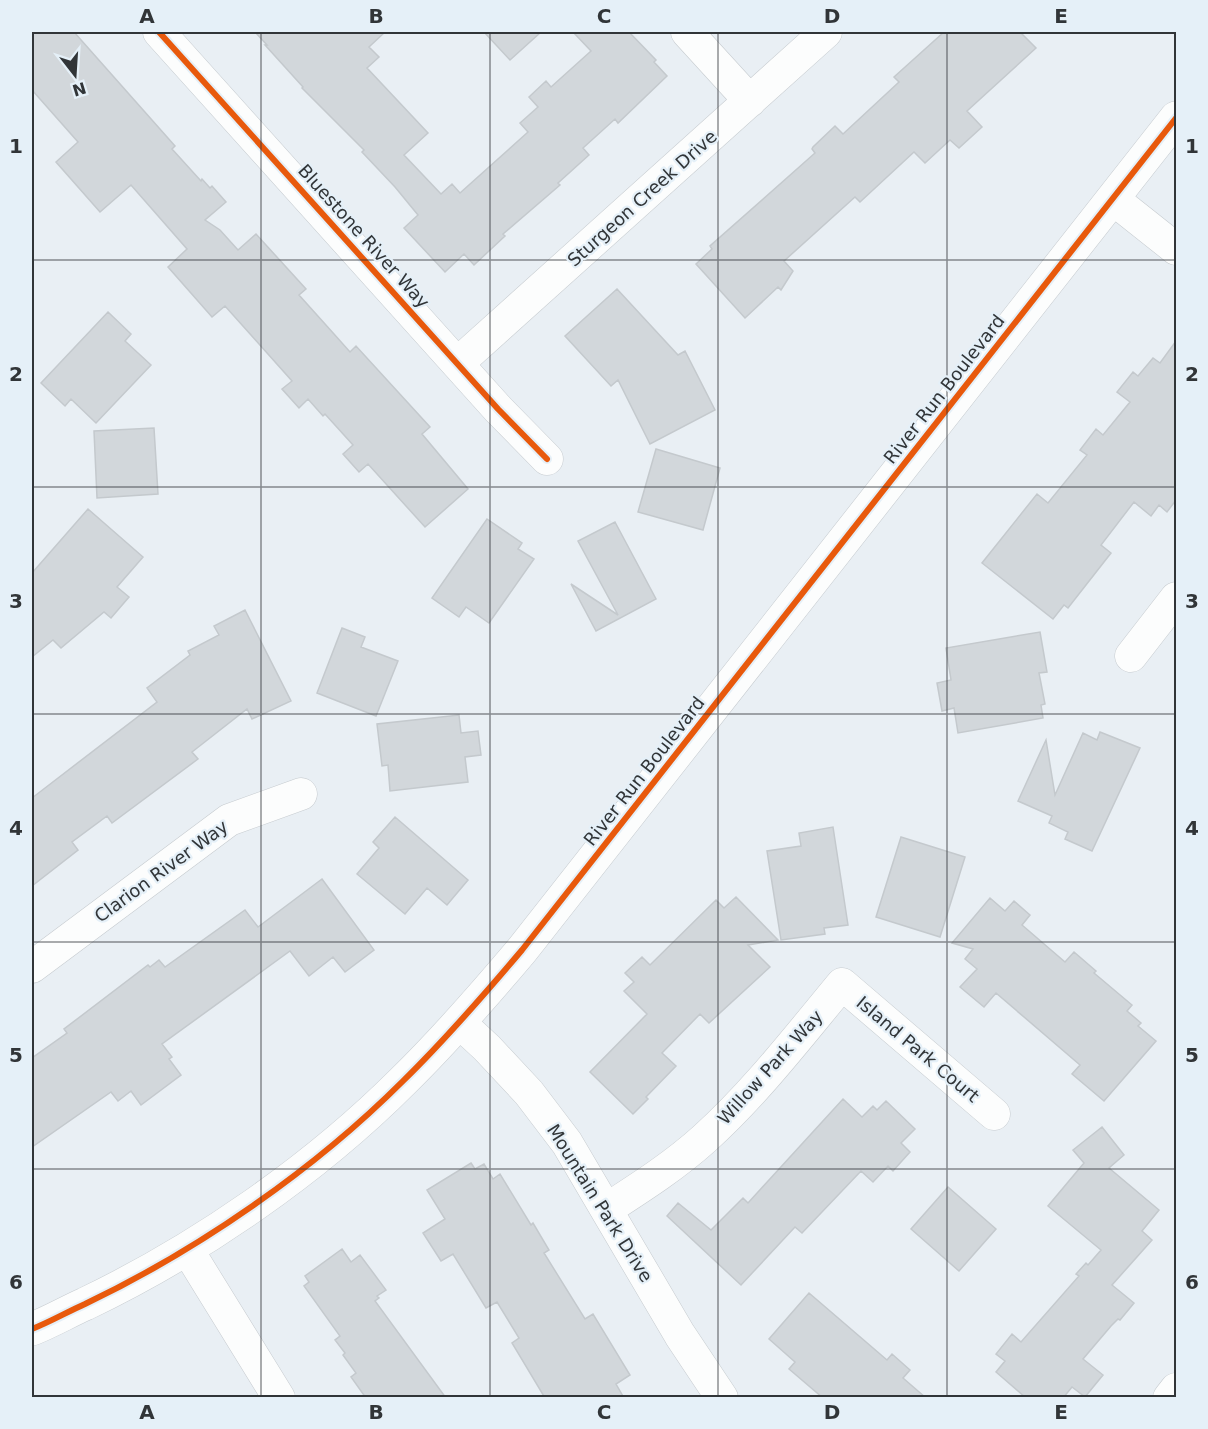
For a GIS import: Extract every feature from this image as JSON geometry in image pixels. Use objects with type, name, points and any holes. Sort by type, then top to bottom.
[{"type":"street","name":"Bluestone River Way","points":[[159,32],[498,410],[548,459]]},
{"type":"street","points":[[687,32],[750,101]]},
{"type":"street","name":"Sturgeon Creek Drive","points":[[458,363],[826,32]]},
{"type":"street","name":"River Run Boulevard","points":[[32,1329],[116,1289],[187,1248],[266,1196],[336,1142],[402,1083],[460,1023],[522,950],[1176,118]]},
{"type":"street","points":[[1113,199],[1176,249]]},
{"type":"street","points":[[1131,656],[1176,598]]},
{"type":"street","name":"Clarion River Way","points":[[32,967],[228,820],[301,794]]},
{"type":"street","name":"Island Park Court","points":[[842,984],[994,1114]]},
{"type":"street","name":"Willow Park Way","points":[[607,1209],[657,1177],[711,1132],[747,1097],[842,984]]},
{"type":"street","name":"Mountain Park Drive","points":[[460,1023],[529,1093],[567,1143],[680,1335],[722,1398]]},
{"type":"street","points":[[187,1248],[279,1398]]},
{"type":"street","points":[[1169,1398],[1176,1389]]},
{"type":"building","points":[[32,32],[74,32],[175,146],[172,149],[201,181],[202,179],[210,188],[212,186],[226,202],[205,220],[220,230],[238,250],[256,234],[306,289],[299,295],[350,352],[356,346],[430,427],[422,434],[468,489],[425,527],[368,464],[359,472],[343,454],[353,445],[325,414],[323,416],[308,399],[299,408],[282,389],[292,381],[225,306],[212,317],[168,267],[187,249],[131,185],[100,212],[56,162],[78,142],[32,90]]},
{"type":"building","points":[[255,32],[385,32],[369,47],[379,57],[367,68],[428,133],[404,155],[441,194],[452,184],[460,193],[528,132],[520,123],[538,107],[529,97],[546,81],[551,87],[591,51],[573,32],[629,32],[656,60],[654,62],[667,76],[618,123],[615,119],[583,148],[589,155],[558,183],[560,185],[503,234],[505,236],[474,265],[464,254],[445,272],[404,228],[418,215],[362,152],[364,150],[302,88]]},
{"type":"building","points":[[484,32],[541,32],[510,60]]},
{"type":"building","points":[[944,32],[1020,32],[1036,48],[967,111],[982,127],[959,148],[950,140],[925,163],[914,152],[860,202],[855,197],[784,261],[793,271],[781,290],[778,287],[745,318],[696,264],[712,249],[710,246],[815,153],[813,147],[835,126],[843,134],[899,82],[894,77]]},
{"type":"building","points":[[617,289],[678,355],[685,351],[715,410],[650,444],[618,380],[611,386],[565,336]]},
{"type":"building","points":[[108,312],[131,334],[125,341],[151,365],[96,423],[71,399],[65,406],[41,383]]},
{"type":"building","points":[[1176,341],[1176,500],[1167,512],[1159,505],[1151,516],[1134,502],[1101,545],[1111,553],[1068,608],[1064,605],[1053,619],[982,563],[1037,494],[1048,503],[1087,455],[1080,450],[1096,429],[1103,435],[1130,402],[1117,392],[1133,372],[1138,376],[1153,358],[1160,363]]},
{"type":"building","points":[[154,428],[158,494],[97,498],[94,431]]},
{"type":"building","points":[[656,449],[720,468],[703,530],[638,512]]},
{"type":"building","points":[[88,509],[143,557],[117,587],[129,597],[111,618],[104,612],[61,648],[53,640],[32,657],[32,573]]},
{"type":"building","points":[[487,519],[522,543],[518,549],[534,559],[489,623],[466,607],[459,617],[432,598]]},
{"type":"building","points":[[615,522],[656,599],[596,631],[571,584],[618,615],[578,541]]},
{"type":"building","points":[[245,610],[291,701],[252,719],[247,709],[192,752],[198,759],[112,823],[107,816],[72,842],[78,850],[32,886],[32,798],[157,702],[147,688],[190,655],[188,651],[219,635],[214,626]]},
{"type":"building","points":[[342,628],[365,637],[361,647],[398,661],[376,716],[317,693]]},
{"type":"building","points":[[1040,632],[1047,672],[1039,673],[1045,704],[1041,705],[1043,718],[958,733],[954,708],[942,711],[937,683],[951,680],[946,648]]},
{"type":"building","points":[[459,715],[461,733],[478,731],[481,755],[465,757],[468,782],[390,791],[388,765],[382,766],[377,724]]},
{"type":"building","points":[[1100,732],[1140,748],[1092,851],[1065,839],[1068,832],[1049,823],[1052,816],[1018,801],[1046,740],[1055,795],[1083,733],[1097,740]]},
{"type":"building","points":[[395,817],[468,880],[447,905],[427,888],[405,914],[357,874],[379,848],[373,842]]},
{"type":"building","points":[[833,827],[848,925],[824,928],[825,934],[781,940],[767,851],[801,846],[799,833]]},
{"type":"building","points":[[901,837],[965,857],[940,937],[876,917]]},
{"type":"building","points":[[322,879],[374,950],[345,972],[333,957],[309,976],[290,951],[162,1044],[172,1057],[169,1059],[181,1075],[141,1105],[131,1091],[118,1101],[111,1092],[32,1147],[32,1058],[67,1033],[64,1029],[148,965],[150,967],[159,960],[165,967],[245,910],[258,927]]},
{"type":"building","points":[[736,897],[778,940],[748,945],[770,967],[709,1023],[700,1014],[662,1053],[676,1066],[633,1114],[590,1072],[647,1014],[624,991],[634,982],[625,973],[642,957],[650,965],[716,900],[724,908]]},
{"type":"building","points":[[990,898],[1005,911],[1014,901],[1030,915],[1022,925],[1065,962],[1074,952],[1096,971],[1094,973],[1132,1005],[1127,1011],[1141,1023],[1138,1026],[1156,1041],[1104,1101],[1072,1074],[1080,1065],[996,993],[984,1007],[960,987],[977,969],[965,959],[973,949],[952,943]]},
{"type":"building","points":[[843,1099],[862,1117],[873,1106],[877,1110],[886,1101],[915,1129],[901,1143],[910,1152],[893,1171],[888,1166],[873,1182],[861,1171],[802,1233],[795,1227],[741,1285],[667,1216],[678,1203],[711,1230],[743,1198],[748,1203]]},
{"type":"building","points":[[1102,1127],[1124,1155],[1109,1168],[1159,1210],[1142,1231],[1152,1240],[1112,1285],[1134,1303],[1083,1359],[1103,1375],[1085,1397],[1072,1387],[1063,1398],[1026,1398],[996,1372],[1005,1361],[996,1354],[1012,1334],[1021,1342],[1079,1276],[1076,1274],[1086,1263],[1088,1265],[1101,1250],[1048,1206],[1084,1163],[1073,1150]]},
{"type":"building","points":[[471,1163],[475,1169],[484,1164],[493,1179],[500,1174],[549,1250],[544,1253],[585,1319],[593,1314],[630,1375],[616,1384],[624,1398],[545,1398],[512,1343],[519,1338],[497,1302],[486,1308],[453,1254],[441,1261],[423,1233],[445,1219],[427,1190]]},
{"type":"building","points":[[948,1187],[996,1229],[959,1271],[911,1229]]},
{"type":"building","points":[[342,1249],[351,1262],[360,1255],[386,1290],[377,1296],[379,1298],[375,1301],[446,1398],[366,1398],[351,1377],[356,1373],[335,1340],[340,1336],[304,1286],[309,1282],[305,1276]]},
{"type":"building","points":[[809,1293],[887,1360],[892,1354],[910,1370],[903,1378],[926,1398],[823,1398],[789,1369],[795,1362],[769,1339]]},
{"type":"cycle path","points":[[159,32],[498,409],[547,459]]},
{"type":"cycle path","points":[[32,1329],[127,1283],[170,1259],[253,1206],[332,1146],[434,1050],[522,950],[1176,118]]}]
